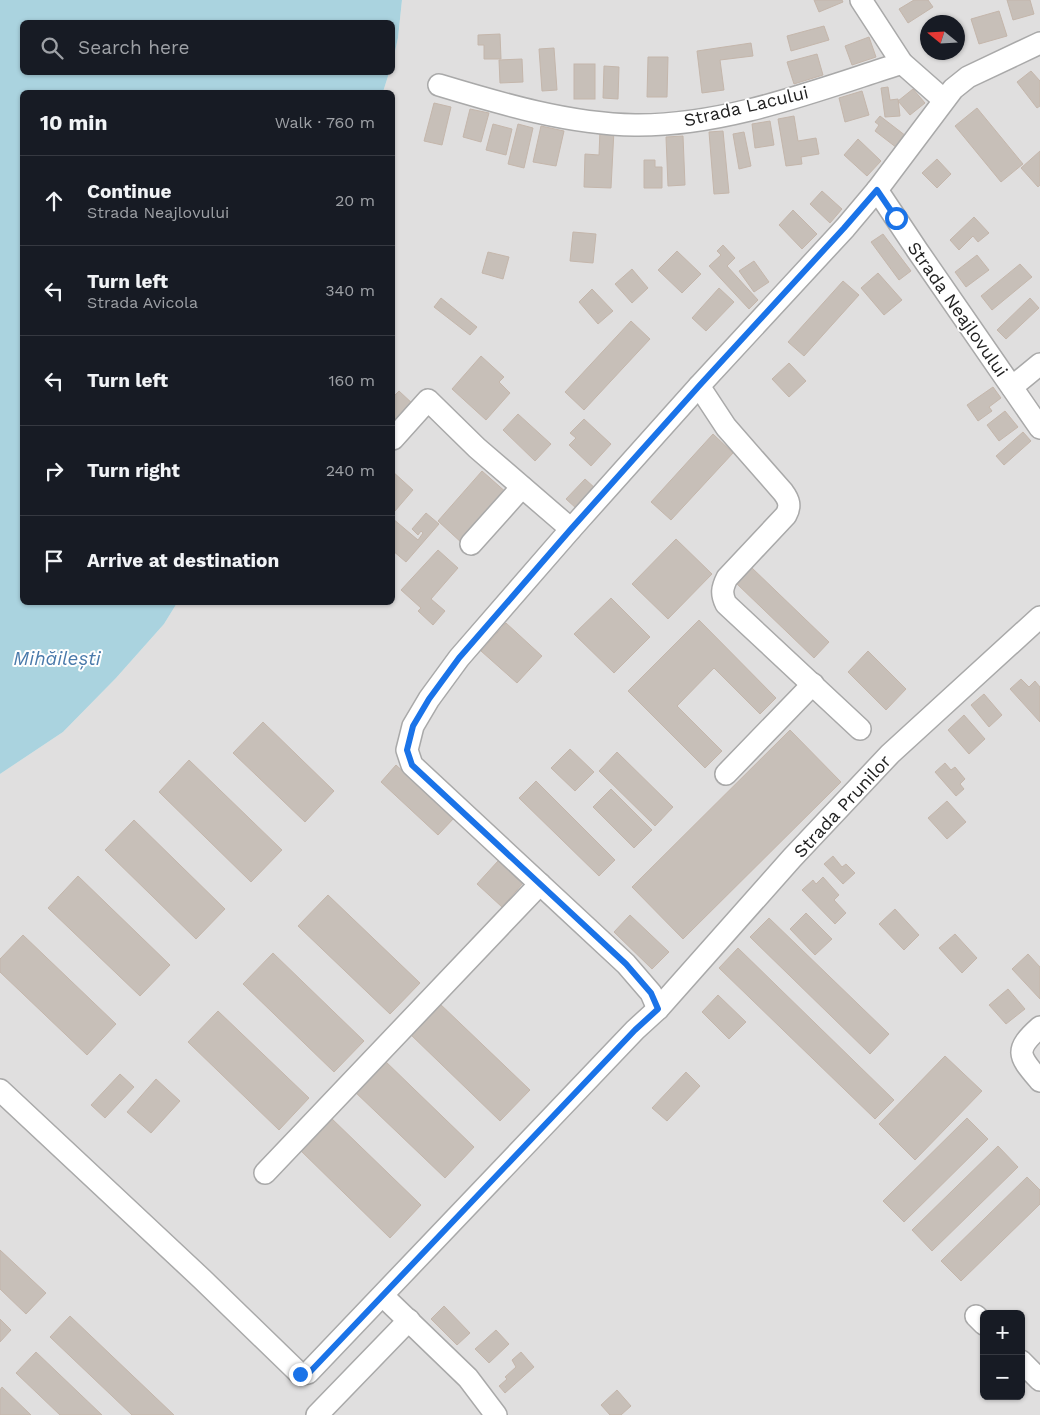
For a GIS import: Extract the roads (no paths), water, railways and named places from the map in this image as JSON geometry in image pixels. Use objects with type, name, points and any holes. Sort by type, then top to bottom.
[{"type":"street","points":[[862,0],[902,63],[944,100]]},
{"type":"street","points":[[658,1009],[651,993],[626,964],[412,765],[407,750],[413,726],[449,671],[571,529],[877,190],[944,100],[968,76],[1040,43]]},
{"type":"street","name":"Strada Lacului","points":[[439,85],[523,108],[600,122],[635,125],[667,124],[737,112],[778,102],[902,63]]},
{"type":"street","name":"Strada Neajlovului","points":[[877,190],[1040,428]]},
{"type":"street","points":[[1012,387],[1040,364]]},
{"type":"street","points":[[699,386],[726,426],[783,492],[788,500],[789,508],[786,515],[727,578],[722,596],[726,604],[860,729]]},
{"type":"street","points":[[395,437],[428,400],[476,448],[571,529]]},
{"type":"street","points":[[471,544],[522,487]]},
{"type":"street","name":"Strada Prunilor","points":[[0,1090],[202,1279],[300,1374],[308,1374],[635,1030],[658,1009],[792,858],[890,754],[1040,617]]},
{"type":"street","points":[[726,774],[813,684]]},
{"type":"street","points":[[265,1173],[540,884]]},
{"type":"street","points":[[1040,1027],[1027,1038],[1022,1047],[1024,1062],[1040,1081]]},
{"type":"street","points":[[383,1296],[468,1378],[496,1415]]},
{"type":"street","points":[[317,1415],[409,1320]]},
{"type":"street","points":[[1025,1366],[1040,1380]]},
{"type":"water","name":"Mihăilești","points":[[0,0],[402,0],[395,51],[395,20],[20,20],[20,75],[388,75],[384,90],[20,90],[20,605],[176,605],[164,624],[116,678],[63,732],[0,774]]}]
